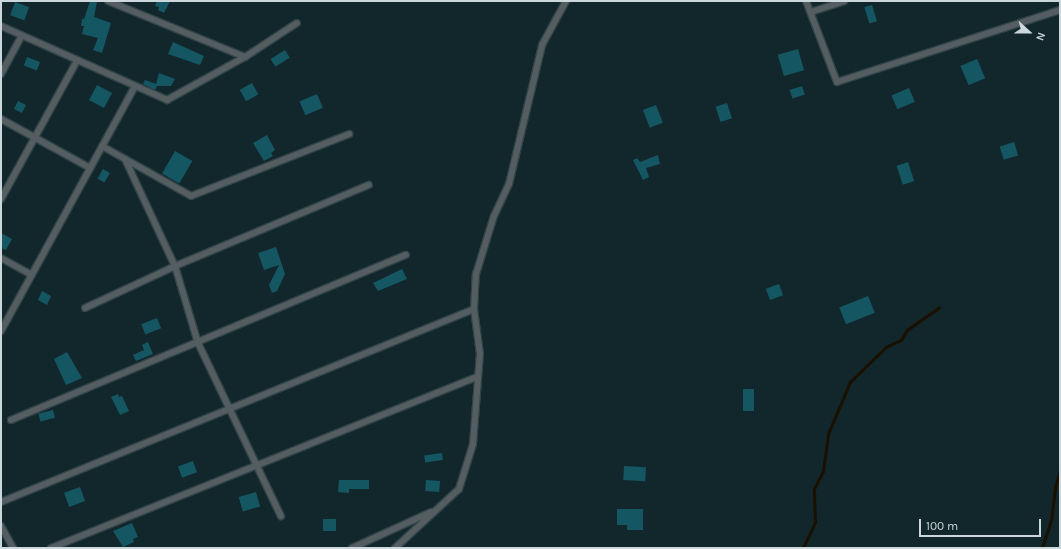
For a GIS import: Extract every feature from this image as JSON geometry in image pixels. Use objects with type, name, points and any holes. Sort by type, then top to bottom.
[{"type":"street","points":[[108,1],[245,57]]},
{"type":"street","points":[[395,548],[459,490],[473,444],[480,354],[474,309],[476,274],[494,216],[509,184],[542,45],[566,1]]},
{"type":"street","points":[[806,1],[837,82],[1060,10]]},
{"type":"street","points":[[811,12],[844,1]]},
{"type":"street","points":[[1,26],[21,37],[167,100],[245,57],[297,23]]},
{"type":"street","points":[[1,74],[21,37]]},
{"type":"street","points":[[1,199],[77,61]]},
{"type":"street","points":[[1,331],[135,86]]},
{"type":"street","points":[[1,119],[90,168]]},
{"type":"street","points":[[102,146],[191,196],[349,134]]},
{"type":"street","points":[[124,159],[175,266],[198,343],[281,516]]},
{"type":"street","points":[[85,308],[175,266],[369,185]]},
{"type":"street","points":[[11,420],[406,255]]},
{"type":"street","points":[[1,258],[32,275]]},
{"type":"street","points":[[1,502],[230,410],[474,309]]},
{"type":"street","points":[[51,548],[478,376]]},
{"type":"street","points":[[352,548],[438,509]]},
{"type":"street","points":[[1,526],[13,548]]},
{"type":"building","points":[[90,1],[97,2],[94,17],[111,23],[102,53],[93,50],[98,38],[82,34],[84,26],[81,26],[82,19],[84,19]]},
{"type":"building","points":[[157,1],[170,1],[164,13],[158,10],[159,7],[155,6]]},
{"type":"building","points":[[15,2],[29,7],[24,20],[10,15]]},
{"type":"building","points":[[872,5],[877,21],[869,24],[864,7]]},
{"type":"building","points":[[173,42],[204,56],[200,65],[168,54]]},
{"type":"building","points":[[798,49],[804,70],[784,76],[778,55]]},
{"type":"building","points":[[285,50],[290,58],[275,67],[271,59]]},
{"type":"building","points":[[27,57],[40,62],[37,70],[24,65]]},
{"type":"building","points":[[977,59],[985,78],[969,85],[960,66]]},
{"type":"building","points":[[159,73],[175,79],[171,86],[157,86],[155,90],[143,84],[145,80],[156,84]]},
{"type":"building","points":[[252,83],[258,94],[246,101],[240,90]]},
{"type":"building","points":[[97,85],[112,93],[104,108],[89,100]]},
{"type":"building","points":[[802,86],[805,95],[792,99],[790,90]]},
{"type":"building","points":[[909,88],[915,102],[897,109],[892,95]]},
{"type":"building","points":[[317,94],[323,108],[305,115],[300,101]]},
{"type":"building","points":[[18,101],[26,105],[22,113],[14,109]]},
{"type":"building","points":[[727,103],[732,118],[721,122],[716,107]]},
{"type":"building","points":[[656,105],[663,123],[650,128],[643,110]]},
{"type":"building","points":[[267,135],[275,150],[271,153],[273,156],[264,161],[253,143]]},
{"type":"building","points":[[1014,142],[1018,155],[1004,160],[1000,146]]},
{"type":"building","points":[[175,151],[192,161],[179,184],[162,174]]},
{"type":"building","points":[[658,155],[660,164],[646,168],[649,177],[643,180],[633,160],[637,158],[640,162]]},
{"type":"building","points":[[908,162],[914,181],[903,185],[897,166]]},
{"type":"building","points":[[103,169],[110,173],[104,183],[98,179]]},
{"type":"building","points":[[1,233],[12,239],[6,250],[1,248]]},
{"type":"building","points":[[276,247],[285,274],[277,291],[272,293],[269,285],[279,265],[264,270],[258,253]]},
{"type":"building","points":[[402,269],[407,279],[378,291],[373,283]]},
{"type":"building","points":[[779,284],[783,295],[770,300],[766,289]]},
{"type":"building","points":[[42,291],[51,296],[47,305],[38,300]]},
{"type":"building","points":[[868,296],[875,313],[846,324],[839,308]]},
{"type":"building","points":[[157,318],[161,328],[145,335],[141,324]]},
{"type":"building","points":[[148,342],[153,354],[136,361],[133,355],[144,350],[142,345]]},
{"type":"building","points":[[67,352],[82,378],[66,385],[54,359]]},
{"type":"building","points":[[743,389],[754,389],[754,411],[743,411]]},
{"type":"building","points":[[118,394],[119,397],[122,396],[129,411],[120,415],[111,397]]},
{"type":"building","points":[[53,410],[55,418],[40,421],[38,414]]},
{"type":"building","points":[[442,453],[443,460],[425,462],[424,456]]},
{"type":"building","points":[[193,461],[197,472],[182,478],[178,466]]},
{"type":"building","points":[[624,466],[646,467],[645,481],[623,480]]},
{"type":"building","points":[[339,480],[369,480],[369,489],[349,489],[349,493],[338,492]]},
{"type":"building","points":[[426,480],[440,481],[439,492],[425,491]]},
{"type":"building","points":[[80,487],[85,501],[69,507],[64,493]]},
{"type":"building","points":[[256,492],[260,506],[243,511],[239,497]]},
{"type":"building","points":[[617,509],[643,509],[643,530],[627,530],[627,525],[617,525]]},
{"type":"building","points":[[323,519],[336,519],[336,531],[323,531]]},
{"type":"building","points":[[132,523],[138,537],[133,539],[134,542],[123,547],[113,531]]},
{"type":"waterway","points":[[803,548],[815,522],[814,489],[823,471],[828,434],[850,382],[886,347],[901,340],[907,330],[939,308]]},
{"type":"waterway","points":[[1042,548],[1051,521],[1055,487],[1060,471]]}]
